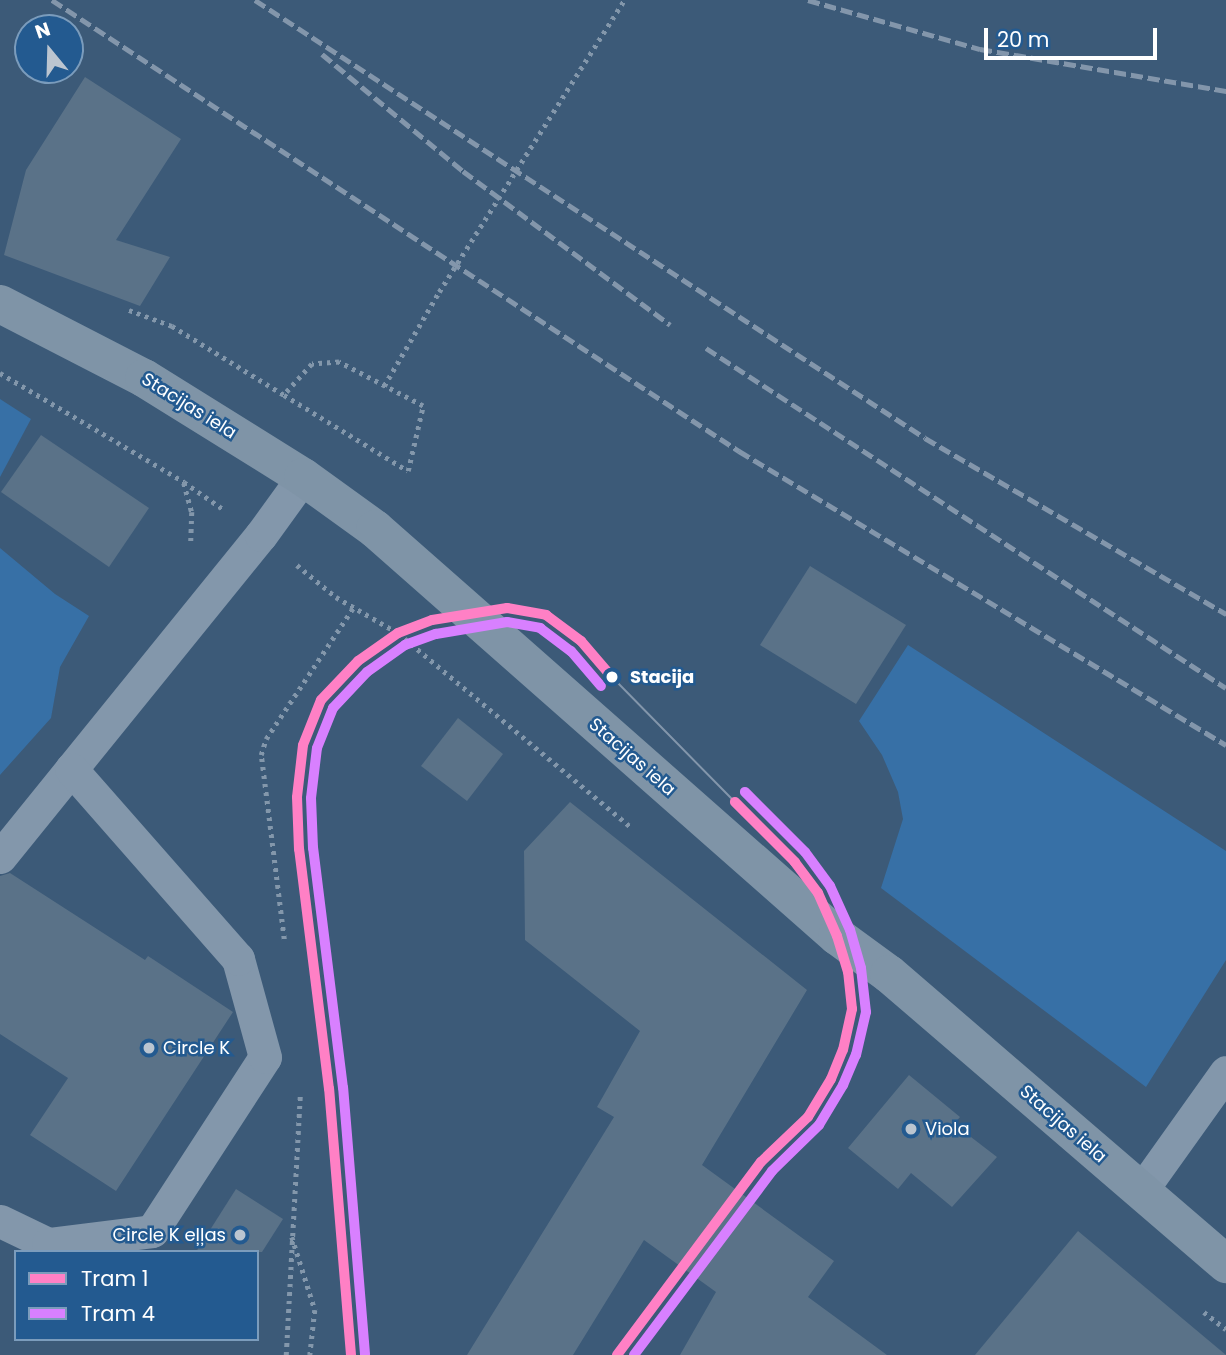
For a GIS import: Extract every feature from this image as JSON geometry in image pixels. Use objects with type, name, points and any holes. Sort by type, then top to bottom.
[{"type":"street","name":"Stacijas iela","points":[[0,304],[144,378],[303,477],[375,528],[837,936],[889,974],[1226,1264]]},
{"type":"lane","points":[[0,857],[261,535],[303,477]]},
{"type":"lane","points":[[0,1221],[48,1244],[152,1231],[265,1057],[238,959],[71,769]]},
{"type":"lane","points":[[1140,1191],[1226,1072]]},
{"type":"path","points":[[384,386],[439,292],[624,0]]},
{"type":"path","points":[[284,395],[312,364],[339,362],[423,406],[408,471]]},
{"type":"path","points":[[0,373],[184,482],[261,535],[336,597]]},
{"type":"path","points":[[291,1231],[314,1310],[310,1355]]},
{"type":"path","points":[[286,1327],[286,1355]]},
{"type":"shaded area","points":[[0,399],[31,419],[0,477]]},
{"type":"shaded area","points":[[0,548],[55,594],[89,616],[60,667],[51,718],[0,775]]},
{"type":"shaded area","points":[[908,645],[1226,851],[1226,960],[1146,1087],[881,888],[903,819],[898,792],[882,755],[859,721]]},
{"type":"building","points":[[84,79],[181,139],[116,240],[170,257],[140,306],[4,255],[26,170],[81,84],[84,84]]},
{"type":"building","points":[[41,435],[149,508],[109,567],[1,492]]},
{"type":"building","points":[[810,566],[906,625],[856,704],[760,645]]},
{"type":"building","points":[[458,718],[503,754],[467,801],[421,766]]},
{"type":"building","points":[[570,802],[807,990],[702,1165],[834,1261],[808,1297],[887,1355],[680,1355],[716,1292],[644,1240],[573,1355],[467,1355],[614,1117],[597,1107],[640,1031],[525,940],[524,851]]},
{"type":"building","points":[[10,873],[145,960],[148,956],[233,1012],[116,1191],[30,1135],[68,1078],[0,1034],[0,876]]},
{"type":"building","points":[[909,1075],[960,1117],[954,1124],[997,1157],[952,1207],[911,1173],[898,1189],[848,1148]]},
{"type":"building","name":"Circle K eļļas","points":[[236,1189],[283,1219],[262,1252],[197,1250]]},
{"type":"building","points":[[1078,1231],[1226,1355],[975,1355]]},
{"type":"tram line","name":"1","points":[[351,1355],[329,1089],[299,849],[297,797],[303,745],[321,700],[358,661],[398,633],[432,620],[507,608],[546,615],[581,641],[612,677]]},
{"type":"tram line","name":"4","points":[[365,1354],[343,1088],[313,848],[311,798],[317,748],[333,708],[367,672],[405,645],[436,634],[507,622],[540,628],[571,651],[601,686]]},
{"type":"tram line","points":[[612,677],[735,802]]},
{"type":"tram line","name":"4","points":[[634,1355],[772,1171],[819,1125],[843,1085],[856,1055],[866,1012],[861,968],[850,930],[830,886],[805,852],[745,792]]},
{"type":"tram line","name":"1","points":[[617,1355],[761,1162],[808,1117],[831,1079],[843,1050],[852,1009],[848,972],[837,936],[818,893],[795,862],[735,802]]},
{"type":"railway","points":[[52,0],[739,451],[1226,745]]},
{"type":"railway","points":[[255,0],[925,438],[1226,614]]},
{"type":"railway","points":[[808,0],[980,49],[1226,91]]},
{"type":"railway","points":[[322,54],[463,171],[670,325]]},
{"type":"railway","points":[[706,348],[1226,688]]},
{"type":"place","name":"Stacija","points":[[612,677]]},
{"type":"place","name":"Circle K","points":[[149,1048]]},
{"type":"place","name":"Viola","points":[[911,1129]]},
{"type":"place","name":"Circle K eļļas","points":[[240,1235]]}]
